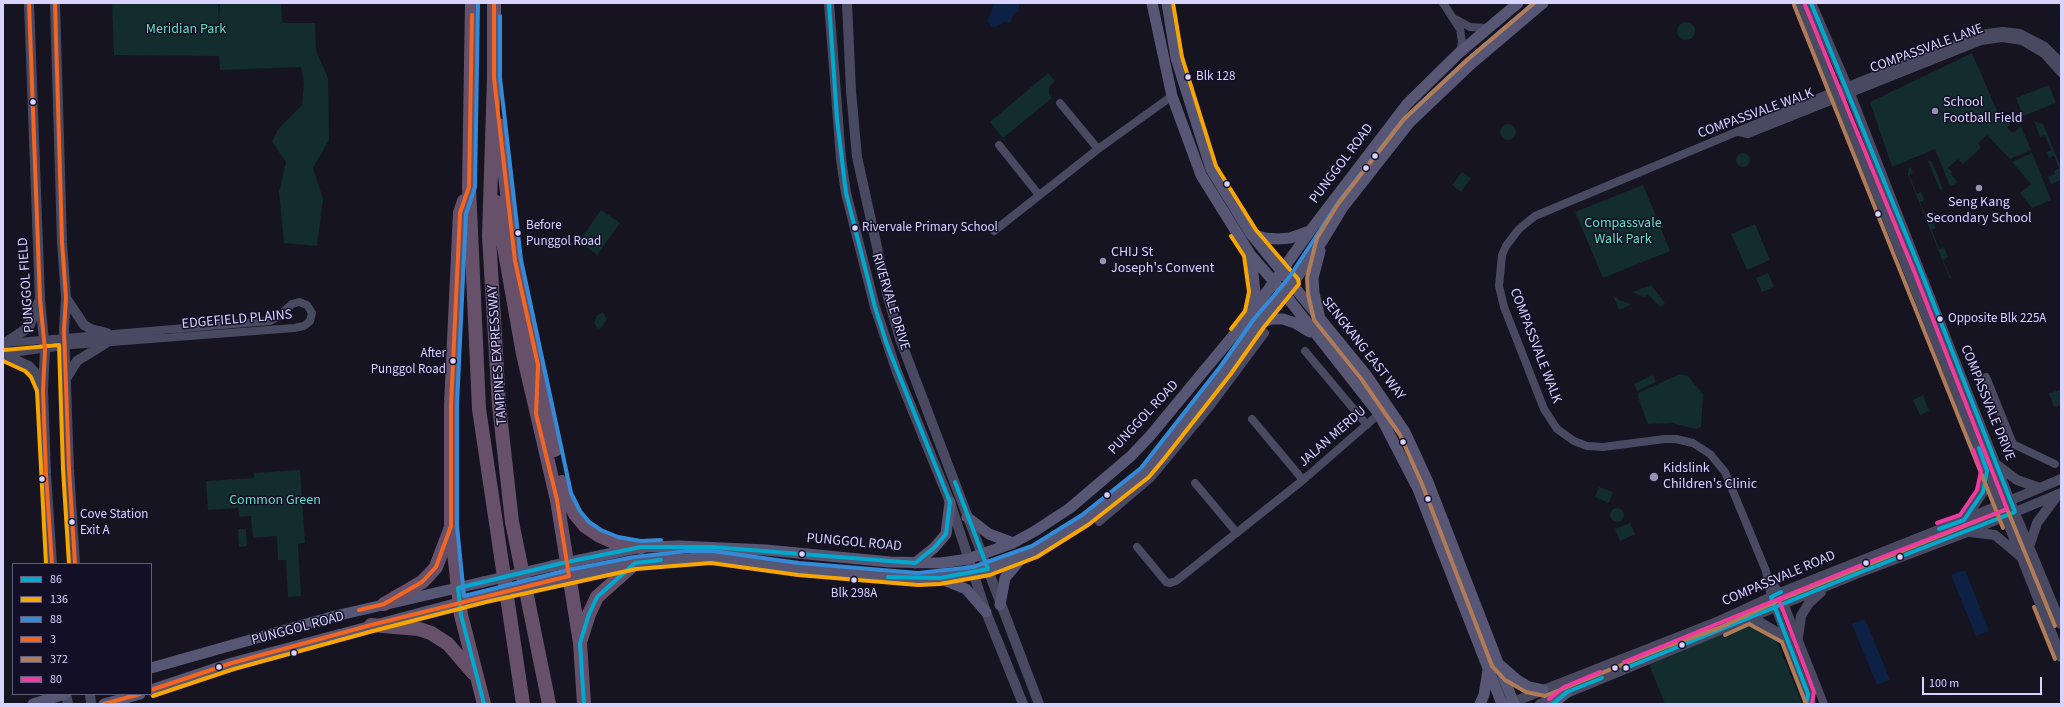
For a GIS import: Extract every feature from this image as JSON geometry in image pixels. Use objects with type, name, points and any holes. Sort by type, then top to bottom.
[{"type":"highway","name":"TAMPINES EXPRESSWAY","points":[[472,3],[469,187],[479,409],[523,704]]},
{"type":"highway","name":"TAMPINES EXPRESSWAY","points":[[494,3],[492,180],[489,236],[500,405],[512,522],[549,704]]},
{"type":"highway","points":[[494,78],[515,261],[565,495],[575,514],[585,526],[598,535],[616,542],[641,547]]},
{"type":"highway","points":[[492,180],[523,354],[557,500],[580,643],[584,704]]},
{"type":"highway","points":[[469,187],[460,212],[451,405],[451,526],[460,603],[476,677],[484,704]]},
{"type":"highway","points":[[536,414],[538,365]]},
{"type":"highway","points":[[544,440],[557,460]]},
{"type":"highway","points":[[384,604],[422,582],[436,567],[451,526]]},
{"type":"highway","points":[[580,643],[589,614],[597,597],[636,562]]},
{"type":"highway","points":[[371,625],[418,629],[431,633],[442,639],[456,651],[476,677]]},
{"type":"main road","name":"SENGKANG EAST WAY","points":[[1152,3],[1172,96],[1201,175],[1250,254],[1284,294],[1379,414],[1418,489],[1492,664],[1512,703]]},
{"type":"main road","name":"SENGKANG EAST WAY","points":[[1167,3],[1176,58],[1211,169],[1251,234],[1293,283],[1367,376],[1405,432],[1428,482],[1492,664],[1502,704]]},
{"type":"main road","name":"PUNGGOL ROAD","points":[[152,690],[232,663],[371,625],[460,603],[641,547],[712,547],[915,563],[941,563],[968,559],[1013,543],[1070,508],[1131,456],[1196,383],[1251,314],[1281,270],[1407,104],[1459,53],[1518,3]]},
{"type":"main road","name":"PUNGGOL ROAD","points":[[152,668],[334,616],[384,604],[458,588],[568,569],[636,562],[710,557],[798,569],[918,579],[940,578],[974,573],[1035,552],[1085,520],[1103,512],[1148,475],[1205,405],[1246,350],[1323,240],[1343,207],[1416,116],[1471,64],[1543,3]]},
{"type":"main road","points":[[1251,234],[1265,238],[1290,238],[1310,231]]},
{"type":"main road","points":[[1319,317],[1314,293],[1313,278],[1323,240]]},
{"type":"main road","points":[[1250,254],[1255,292],[1251,314]]},
{"type":"main road","points":[[1262,328],[1272,319],[1283,319],[1294,323],[1317,337]]},
{"type":"main road","points":[[915,563],[934,548],[946,534],[950,502]]},
{"type":"main road","points":[[967,517],[989,534],[1013,543]]},
{"type":"main road","points":[[1000,605],[1005,578],[1018,561],[1035,552]]},
{"type":"main road","points":[[940,578],[966,589],[986,612]]},
{"type":"main road","points":[[1480,704],[1492,664],[1529,687],[1543,690]]},
{"type":"main road","points":[[1553,704],[1567,692]]},
{"type":"main road","points":[[30,704],[41,695]]},
{"type":"main road","points":[[33,704],[63,695]]},
{"type":"main road","points":[[104,704],[137,695]]},
{"type":"main road","points":[[126,704],[137,695]]},
{"type":"street","name":"PUNGGOL FIELD","points":[[29,3],[40,300],[45,350],[43,390],[46,475],[52,563]]},
{"type":"street","points":[[55,3],[62,242],[66,298],[65,342],[69,469],[75,563]]},
{"type":"street","name":"RIVERVALE DRIVE","points":[[829,3],[841,159],[846,193],[865,271],[887,345],[950,502],[986,612],[1023,704]]},
{"type":"street","name":"RIVERVALE DRIVE","points":[[847,3],[850,83],[857,157],[873,237],[900,339],[950,466],[967,517],[1039,704]]},
{"type":"street","points":[[1443,3],[1453,17],[1462,34],[1459,53]]},
{"type":"street","name":"COMPASSVALE DRIVE","points":[[1800,3],[1987,471],[2029,547],[2061,624]]},
{"type":"street","name":"COMPASSVALE DRIVE","points":[[1811,3],[1849,94],[1996,464],[2005,503]]},
{"type":"street","points":[[1453,17],[1470,28],[1488,28]]},
{"type":"street","name":"COMPASSVALE LANE","points":[[1861,84],[1980,34],[2003,31],[2020,33],[2037,41],[2052,51],[2061,62]]},
{"type":"street","name":"COMPASSVALE LANE","points":[[1861,84],[1981,40],[1992,39],[2014,39],[2030,45],[2052,60],[2061,73]]},
{"type":"street","name":"COMPASSVALE WALK","points":[[1792,638],[1780,605],[1725,472],[1710,454],[1693,443],[1676,439],[1603,447],[1587,446],[1574,441],[1557,429],[1544,409],[1504,307],[1499,286],[1500,266],[1506,246],[1526,221],[1739,132],[1748,134],[1849,94],[1861,84]]},
{"type":"street","points":[[994,230],[1098,149],[1172,96]]},
{"type":"street","points":[[1060,103],[1098,149]]},
{"type":"street","points":[[999,145],[1039,195]]},
{"type":"street","points":[[66,298],[84,325],[106,338],[77,361],[67,377]]},
{"type":"street","points":[[4,344],[29,327],[40,300]]},
{"type":"street","name":"EDGEFIELD PLAINS","points":[[4,344],[44,340],[65,342],[270,321],[278,317],[292,304],[299,302],[307,305],[312,313],[310,321],[304,326],[294,328],[106,338]]},
{"type":"street","name":"EDGEFIELD PLAINS","points":[[3,354],[45,350],[65,342]]},
{"type":"street","points":[[1305,351],[1367,425]]},
{"type":"street","points":[[3,354],[29,366],[36,374],[43,390]]},
{"type":"street","points":[[1986,377],[2013,444],[2055,464]]},
{"type":"street","name":"JALAN MERDU","points":[[1137,547],[1166,582],[1170,583],[1176,581],[1303,480],[1379,414]]},
{"type":"street","name":"JALAN MERDU","points":[[1252,418],[1303,480]]},
{"type":"street","points":[[1996,464],[2013,478],[2040,488]]},
{"type":"street","points":[[1964,520],[1983,492],[1987,471]]},
{"type":"street","name":"COMPASSVALE ROAD","points":[[1512,703],[1666,640],[1716,622],[1775,595],[1964,520],[2061,479]]},
{"type":"street","points":[[1195,483],[1237,533]]},
{"type":"street","points":[[2029,547],[2036,523],[2060,494]]},
{"type":"street","name":"COMPASSVALE ROAD","points":[[1540,704],[1882,563],[1967,532],[2060,494]]},
{"type":"street","points":[[1098,522],[1103,512]]},
{"type":"street","name":"COMPASSVALE DRIVE","points":[[2010,514],[2021,557],[2061,657]]},
{"type":"street","points":[[1967,532],[1995,535],[2021,557]]},
{"type":"street","points":[[1812,704],[1792,638],[1801,616],[1809,603],[1829,586]]},
{"type":"street","points":[[1749,618],[1792,638],[1824,704]]},
{"type":"street","points":[[1806,704],[1808,694]]},
{"type":"green space","name":"Meridian Park","points":[[112,3],[218,3],[219,25],[220,3],[281,3],[282,23],[315,23],[316,50],[328,78],[329,140],[313,168],[323,199],[317,246],[284,243],[279,192],[286,162],[272,142],[278,129],[302,105],[304,83],[301,67],[220,70],[219,56],[114,55]]},
{"type":"green space","points":[[1686,22],[1692,25],[1695,31],[1692,37],[1686,40],[1680,37],[1677,31],[1680,25]]},
{"type":"green space","name":"School Football Field","points":[[1972,53],[2001,120],[2011,122],[2007,128],[2012,133],[2021,126],[2031,150],[2010,159],[1987,135],[1978,143],[1981,148],[1963,164],[1958,159],[1948,168],[1958,183],[1950,186],[1935,149],[1892,167],[1870,102]]},
{"type":"green space","points":[[1048,73],[1055,81],[1049,87],[1049,94],[1052,98],[1003,138],[990,122]]},
{"type":"green space","points":[[2049,85],[2056,103],[2023,116],[2016,98]]},
{"type":"green space","points":[[2034,121],[2043,124],[2061,167],[2061,180],[2051,184],[2048,177],[2055,174],[2054,171],[2059,168],[2054,156],[2049,158],[2047,152],[2051,150],[2045,135],[2040,137]]},
{"type":"green space","points":[[1505,124],[1511,124],[1516,129],[1514,138],[1511,140],[1505,140],[1500,135],[1500,129]]},
{"type":"green space","points":[[1743,153],[1748,155],[1750,160],[1748,165],[1743,167],[1738,165],[1736,160],[1738,155]]},
{"type":"green space","points":[[2032,153],[2051,200],[2032,208],[2020,193],[2031,184],[2012,162]]},
{"type":"green space","points":[[1927,159],[1932,162],[1943,189],[1940,190]]},
{"type":"green space","points":[[1910,166],[1913,173],[1909,175],[1917,194],[1921,192],[1924,200],[1920,202],[1928,221],[1932,219],[1936,228],[1932,230],[1939,249],[1944,247],[1948,257],[1943,260],[1951,278],[1950,279],[1908,175]]},
{"type":"green space","points":[[1462,172],[1471,178],[1461,192],[1452,185]]},
{"type":"green space","name":"Compassvale Walk Park","points":[[1643,185],[1670,251],[1603,278],[1575,212]]},
{"type":"green space","points":[[601,210],[620,223],[597,255],[579,241]]},
{"type":"green space","points":[[1755,224],[1770,260],[1747,270],[1731,234]]},
{"type":"green space","points":[[1768,273],[1774,287],[1762,292],[1756,278]]},
{"type":"green space","points":[[1651,285],[1665,303],[1660,307],[1648,294],[1644,297],[1632,292]]},
{"type":"green space","points":[[1613,295],[1621,301],[1632,304],[1619,310]]},
{"type":"green space","points":[[603,312],[607,319],[602,327],[598,329],[594,323],[597,316]]},
{"type":"green space","points":[[1680,374],[1688,376],[1703,394],[1701,427],[1696,429],[1672,423],[1648,424],[1638,397],[1638,393]]},
{"type":"green space","points":[[1653,375],[1656,382],[1637,391],[1634,384]]},
{"type":"green space","points":[[2061,390],[2061,405],[2054,407],[2049,393]]},
{"type":"green space","points":[[1923,395],[1929,411],[1920,415],[1913,400]]},
{"type":"green space","name":"Common Green","points":[[300,470],[305,543],[298,544],[301,596],[288,597],[286,560],[278,560],[277,536],[253,538],[251,516],[239,517],[238,508],[208,510],[206,481],[254,478],[254,473]]},
{"type":"green space","points":[[1599,487],[1613,492],[1609,503],[1595,497]]},
{"type":"green space","points":[[1614,508],[1620,508],[1624,512],[1624,518],[1620,522],[1614,522],[1610,518],[1610,512]]},
{"type":"green space","points":[[1630,523],[1635,534],[1620,541],[1615,529]]},
{"type":"green space","points":[[238,529],[246,529],[247,546],[239,547]]},
{"type":"green space","points":[[1747,624],[1771,635],[1778,644],[1801,700],[1801,704],[1665,704],[1648,662]]},
{"type":"water","points":[[995,3],[1019,3],[1019,11],[1013,14],[1011,22],[1003,22],[998,26],[992,27],[987,21]]},
{"type":"water","points":[[1965,570],[1989,631],[1976,636],[1951,575]]},
{"type":"water","points":[[1865,619],[1890,680],[1877,685],[1852,624]]},
{"type":"transit line","name":"3","points":[[29,3],[40,300],[45,350],[43,390],[46,475],[52,563]]},
{"type":"transit line","name":"3","points":[[55,3],[62,242],[66,298],[64,330],[69,469],[75,563]]},
{"type":"transit line","name":"88","points":[[478,3],[475,187],[466,214],[457,405],[457,526],[464,596],[568,570],[634,557],[688,551],[712,551],[799,563],[918,573],[973,567],[1032,546],[1082,515],[1141,468],[1220,367],[1254,319],[1288,279],[1338,203],[1404,119],[1467,60],[1534,3]]},
{"type":"transit line","name":"3","points":[[152,690],[232,663],[371,625],[569,576],[557,500],[536,414],[538,365],[515,261],[494,78],[494,3]]},
{"type":"transit line","name":"86","points":[[484,704],[461,615],[458,588],[567,562],[641,547],[712,547],[915,563],[934,548],[946,534],[950,502],[887,345],[875,307],[846,193],[837,119],[829,3]]},
{"type":"transit line","name":"136","points":[[153,696],[234,669],[373,631],[486,602],[636,569],[711,563],[798,575],[918,585],[940,584],[990,575],[1037,557],[1088,525],[1149,477],[1230,375],[1264,327],[1299,284],[1298,279],[1256,230],[1216,166],[1182,57],[1173,3]]},
{"type":"transit line","name":"372","points":[[1534,3],[1467,60],[1404,119],[1338,204],[1317,238],[1307,278],[1308,294],[1314,320],[1362,380],[1400,435],[1422,484],[1492,666],[1505,680],[1526,692],[1545,696],[1668,646],[1719,628],[1782,599],[2007,509],[2055,626]]},
{"type":"transit line","name":"86","points":[[1626,668],[1861,572],[2015,512],[1920,269],[1811,3]]},
{"type":"transit line","name":"372","points":[[1794,5],[2003,528]]},
{"type":"transit line","name":"80","points":[[1624,662],[1859,566],[2007,509],[1914,271],[1805,5]]},
{"type":"transit line","name":"3","points":[[359,610],[384,604],[422,582],[436,567],[451,526],[451,405],[460,213],[469,187],[472,15]]},
{"type":"transit line","name":"88","points":[[500,16],[500,78],[521,260],[571,493],[580,511],[589,522],[601,530],[618,537],[641,541],[661,540]]},
{"type":"transit line","name":"136","points":[[1231,236],[1244,256],[1249,292],[1245,311],[1231,329]]},
{"type":"transit line","name":"136","points":[[4,350],[59,345],[63,469],[69,563]]},
{"type":"transit line","name":"136","points":[[3,361],[25,371],[31,377],[37,391],[46,563]]},
{"type":"transit line","name":"86","points":[[1939,529],[1964,520],[1983,492],[1987,471],[1979,448]]},
{"type":"transit line","name":"80","points":[[1937,523],[1960,515],[1977,490],[1981,471],[1973,450]]},
{"type":"transit line","name":"86","points":[[888,577],[940,578],[988,569],[955,482]]},
{"type":"transit line","name":"86","points":[[584,704],[580,643],[589,614],[597,597],[635,563],[661,560]]},
{"type":"transit line","name":"86","points":[[1781,592],[1771,597],[1808,694],[1806,704]]},
{"type":"transit line","name":"80","points":[[1784,597],[1779,600],[1814,692],[1812,704]]},
{"type":"transit line","name":"372","points":[[2034,607],[2055,659]]},
{"type":"transit line","name":"372","points":[[1725,635],[1749,624],[1782,642],[1806,704]]},
{"type":"transit line","name":"80","points":[[1549,699],[1564,687],[1600,672]]},
{"type":"transit line","name":"86","points":[[1553,704],[1567,692],[1602,678]]},
{"type":"transit line","name":"3","points":[[104,704],[136,695]]},
{"type":"place","name":"Blk 128","points":[[1188,77]]},
{"type":"place","name":"School Football Field","points":[[1935,111]]},
{"type":"place","name":"Seng Kang Secondary School","points":[[1979,188]]},
{"type":"place","name":"Rivervale Primary School","points":[[855,228]]},
{"type":"place","name":"Before Punggol Road","points":[[518,233]]},
{"type":"place","name":"CHIJ St Joseph's Convent","points":[[1103,261]]},
{"type":"place","name":"Opposite Blk 225A","points":[[1940,319]]},
{"type":"place","name":"After Punggol Road","points":[[453,361]]},
{"type":"place","name":"Kidslink Children's Clinic","points":[[1654,477]]},
{"type":"place","name":"Cove Station Exit A","points":[[72,522]]},
{"type":"place","name":"Blk 298A","points":[[854,580]]}]
